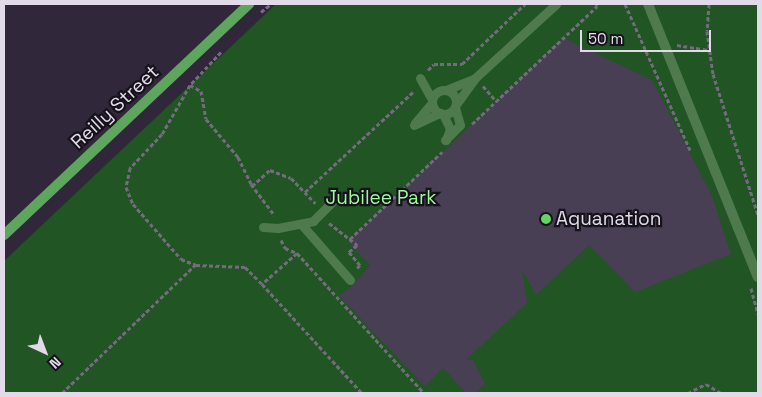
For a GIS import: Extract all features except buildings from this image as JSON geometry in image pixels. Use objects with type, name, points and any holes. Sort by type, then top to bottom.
[{"type":"street","name":"Reilly Street","points":[[4,235],[249,4]]},
{"type":"street","points":[[648,4],[758,277]]},
{"type":"lane","points":[[475,78],[444,90],[432,101],[414,125],[442,114],[456,106],[475,78],[556,4]]},
{"type":"lane","points":[[420,78],[455,96],[460,125],[446,140],[450,129],[420,78]]},
{"type":"lane","points":[[263,227],[278,228],[302,225],[322,215],[336,198]]},
{"type":"lane","points":[[302,225],[350,280]]},
{"type":"path","points":[[258,15],[271,4]]},
{"type":"path","points":[[305,192],[413,92],[410,87],[434,64],[462,64],[525,4]]},
{"type":"path","points":[[468,127],[597,6],[596,4]]},
{"type":"path","points":[[625,4],[694,158]]},
{"type":"path","points":[[710,4],[710,50],[713,74],[758,215]]},
{"type":"path","points":[[673,37],[676,45],[710,50]]},
{"type":"path","points":[[223,49],[190,85],[162,134],[130,168],[126,188],[133,204],[181,258],[196,265],[245,267],[362,393]]},
{"type":"path","points":[[190,85],[201,91],[206,118],[238,157],[251,184],[274,216],[282,244],[297,253],[424,393]]},
{"type":"path","points":[[350,239],[448,147]]},
{"type":"path","points":[[262,284],[297,253]]},
{"type":"path","points":[[62,393],[196,265]]},
{"type":"path","points":[[750,285],[758,314]]},
{"type":"path","points":[[688,393],[706,384],[721,393]]},
{"type":"green space","name":"Jubilee Park","points":[[276,4],[758,4],[758,393],[4,393],[4,261]]},
{"type":"place","name":"Aquanation","points":[[546,219]]}]
